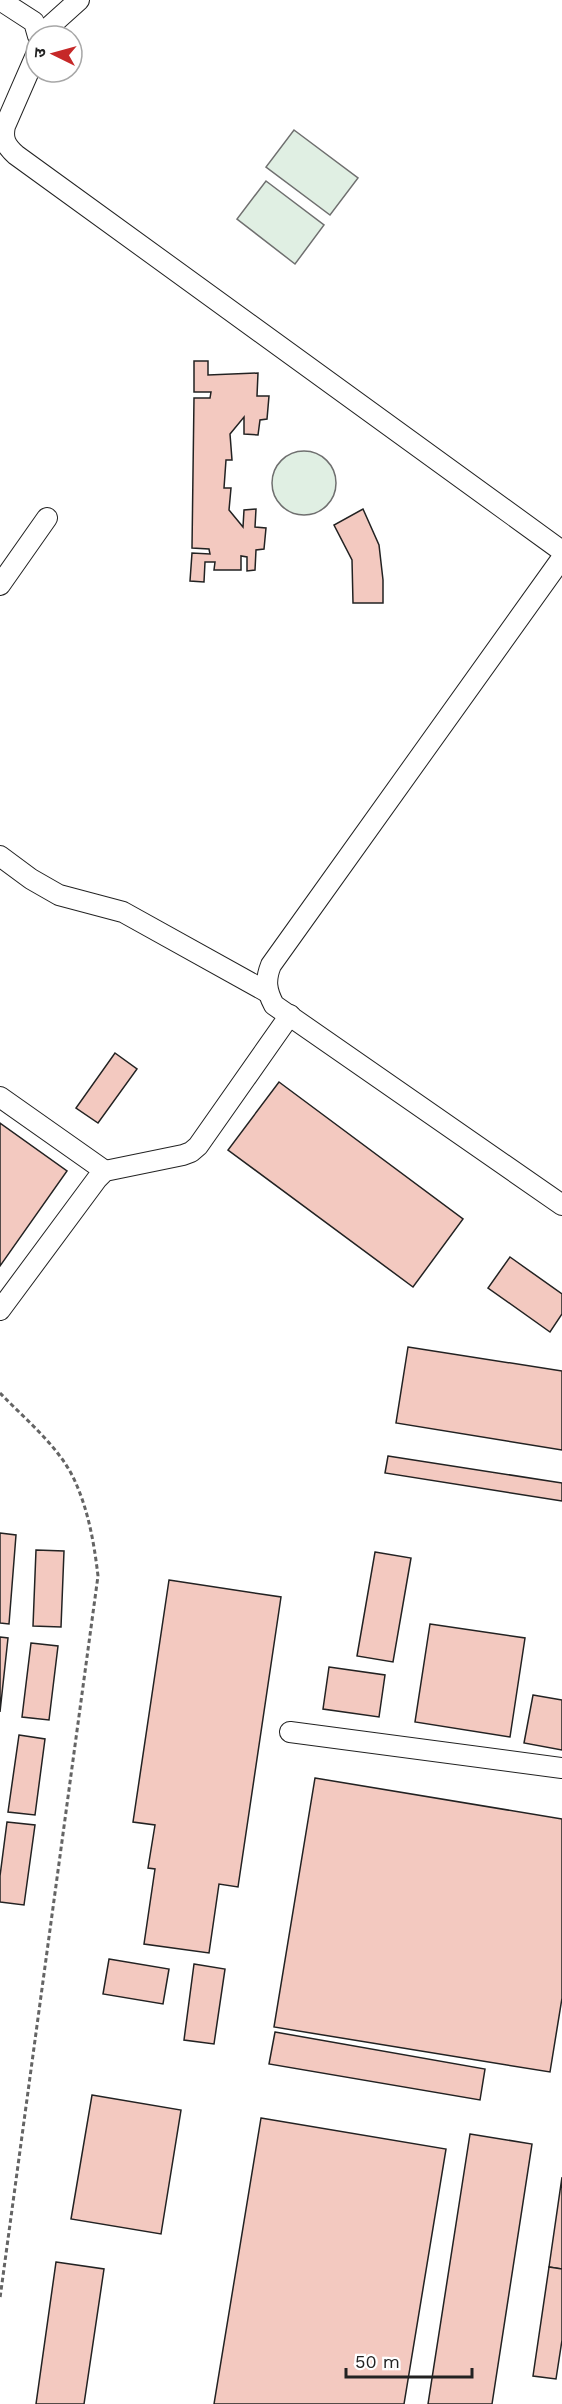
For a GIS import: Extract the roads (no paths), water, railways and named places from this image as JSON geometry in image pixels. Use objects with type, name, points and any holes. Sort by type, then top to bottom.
[{"type":"street","points":[[0,0],[35,24]]},
{"type":"street","points":[[52,24],[79,0]]},
{"type":"street","points":[[24,82],[3,136],[7,146],[16,155],[562,551]]},
{"type":"street","points":[[0,585],[47,518]]},
{"type":"street","points":[[562,558],[271,965],[266,978],[267,992],[274,1005],[562,1205]]},
{"type":"street","points":[[0,856],[31,879],[59,895],[123,912],[267,992]]},
{"type":"street","points":[[0,1310],[97,1179],[105,1172],[191,1152],[198,1146],[290,1015]]},
{"type":"street","points":[[0,1097],[105,1172]]},
{"type":"street","points":[[291,1732],[562,1768]]}]
